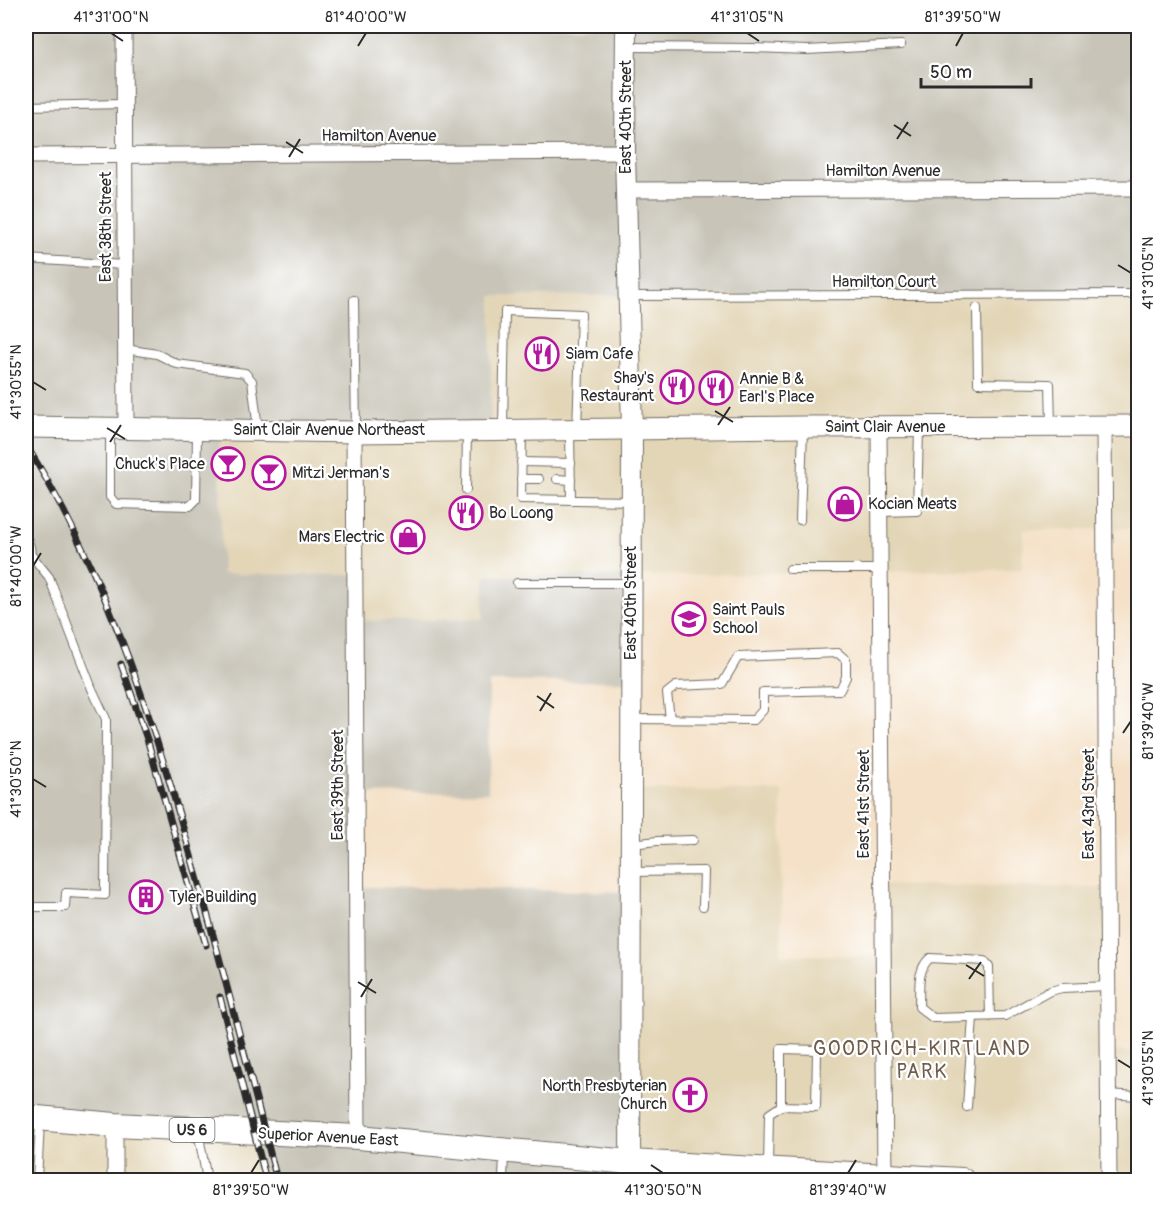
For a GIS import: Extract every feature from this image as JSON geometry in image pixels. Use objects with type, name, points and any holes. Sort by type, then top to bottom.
[{"type":"main road","name":"Saint Clair Avenue","points":[[632,429],[1138,426]]},
{"type":"main road","name":"Saint Clair Avenue Northeast","points":[[26,427],[355,432],[632,429]]},
{"type":"main road","name":"Superior Avenue East","points":[[33,1118],[197,1130],[358,1137],[504,1150],[630,1171]]},
{"type":"main road","name":"US 6","points":[[630,1171],[768,1170],[885,1178],[962,1180]]},
{"type":"street","name":"East 38th Street","points":[[118,428],[125,349],[124,26]]},
{"type":"street","name":"East 40th Street","points":[[626,26],[625,152],[632,429],[630,1171]]},
{"type":"street","name":"Hamilton Avenue","points":[[26,156],[625,152]]},
{"type":"street","name":"Hamilton Avenue","points":[[627,190],[1138,188]]},
{"type":"street","name":"East 43rd Street","points":[[1104,426],[1109,1180]]},
{"type":"street","name":"East 41st Street","points":[[879,428],[885,1178]]},
{"type":"street","name":"East 39th Street","points":[[355,432],[358,1137]]},
{"type":"street","points":[[115,1125],[115,1180]]},
{"type":"lane","points":[[626,46],[807,50],[901,45]]},
{"type":"lane","points":[[26,106],[124,104]]},
{"type":"lane","points":[[26,259],[124,265]]},
{"type":"lane","name":"Hamilton Court","points":[[629,296],[1138,294]]},
{"type":"lane","points":[[354,300],[355,432]]},
{"type":"lane","points":[[977,308],[978,383],[1050,384],[1051,427]]},
{"type":"lane","points":[[572,500],[571,463],[581,314],[505,311],[512,430],[521,462],[521,499],[572,500],[632,501]]},
{"type":"lane","points":[[125,349],[157,354],[177,364],[245,374],[252,381],[258,430]]},
{"type":"lane","points":[[800,520],[803,427]]},
{"type":"lane","points":[[118,428],[110,497],[116,504],[190,506],[196,500],[197,429]]},
{"type":"lane","points":[[880,512],[917,511],[919,428]]},
{"type":"lane","points":[[466,431],[466,490]]},
{"type":"lane","points":[[521,462],[571,463]]},
{"type":"lane","points":[[521,479],[539,479]]},
{"type":"lane","points":[[557,479],[571,480]]},
{"type":"lane","points":[[26,537],[32,556],[50,577],[105,719],[105,895],[66,893],[65,907],[26,907]]},
{"type":"lane","points":[[26,566],[32,556]]},
{"type":"lane","points":[[790,569],[880,569]]},
{"type":"lane","points":[[517,583],[631,583]]},
{"type":"lane","points":[[631,718],[670,719],[754,720],[763,710],[763,692],[840,690],[846,677],[846,660],[838,653],[738,657],[722,684],[676,686],[667,693],[670,719]]},
{"type":"lane","points":[[26,701],[26,892]]},
{"type":"lane","points":[[631,844],[693,840]]},
{"type":"lane","points":[[631,872],[704,872],[703,906]]},
{"type":"lane","points":[[990,1017],[989,967],[984,961],[930,958],[924,963],[920,971],[919,1007],[933,1018],[990,1017],[1005,1016],[1050,991],[1062,988],[1108,986]]},
{"type":"lane","points":[[968,1107],[973,1017]]},
{"type":"lane","points":[[768,1170],[769,1114],[781,1106],[816,1107],[817,1050],[781,1050],[781,1106]]},
{"type":"lane","points":[[1108,1094],[1138,1096]]},
{"type":"lane","points":[[33,1118],[37,1180]]},
{"type":"lane","points":[[197,1130],[207,1180]]},
{"type":"lane","points":[[503,1180],[504,1150]]},
{"type":"shaded area","points":[[26,26],[1138,26],[1138,294],[492,296],[490,430],[219,430],[222,574],[355,575],[355,621],[483,619],[485,576],[631,576],[631,681],[489,682],[488,792],[357,794],[357,887],[630,892],[630,1180],[266,1180],[253,1133],[26,1117]]},
{"type":"shaded area","points":[[1138,294],[1138,528],[1024,530],[1022,569],[485,577],[483,619],[355,621],[354,575],[222,574],[219,430],[492,296]]},
{"type":"shaded area","points":[[631,790],[782,791],[781,955],[883,956],[883,885],[1107,888],[1109,1051],[1138,1053],[1138,1180],[630,1180]]},
{"type":"shaded area","points":[[26,1117],[254,1133],[266,1180],[26,1180]]},
{"type":"railway","points":[[26,445],[79,542],[123,644],[142,696],[176,802],[277,1180]]},
{"type":"railway","points":[[121,664],[148,742],[206,945]]},
{"type":"railway","points":[[220,997],[266,1180]]},
{"type":"place","name":"Siam Cafe","points":[[542,354]]},
{"type":"place","name":"Shay's Restaurant","points":[[677,387]]},
{"type":"place","name":"Annie B & Earl's Place","points":[[716,388]]},
{"type":"place","name":"Chuck's Place","points":[[228,464]]},
{"type":"place","name":"Mitzi Jerman's","points":[[269,473]]},
{"type":"place","name":"Kocian Meats","points":[[845,504]]},
{"type":"place","name":"Bo Loong","points":[[466,513]]},
{"type":"place","name":"Mars Electric","points":[[408,537]]},
{"type":"place","name":"Saint Pauls School","points":[[689,619]]},
{"type":"place","name":"Tyler Building","points":[[146,897]]},
{"type":"place","name":"North Presbyterian Church","points":[[690,1095]]},
{"type":"district","name":"GOODRICH-KIRTLAND PARK","points":[[922,1060]]}]
